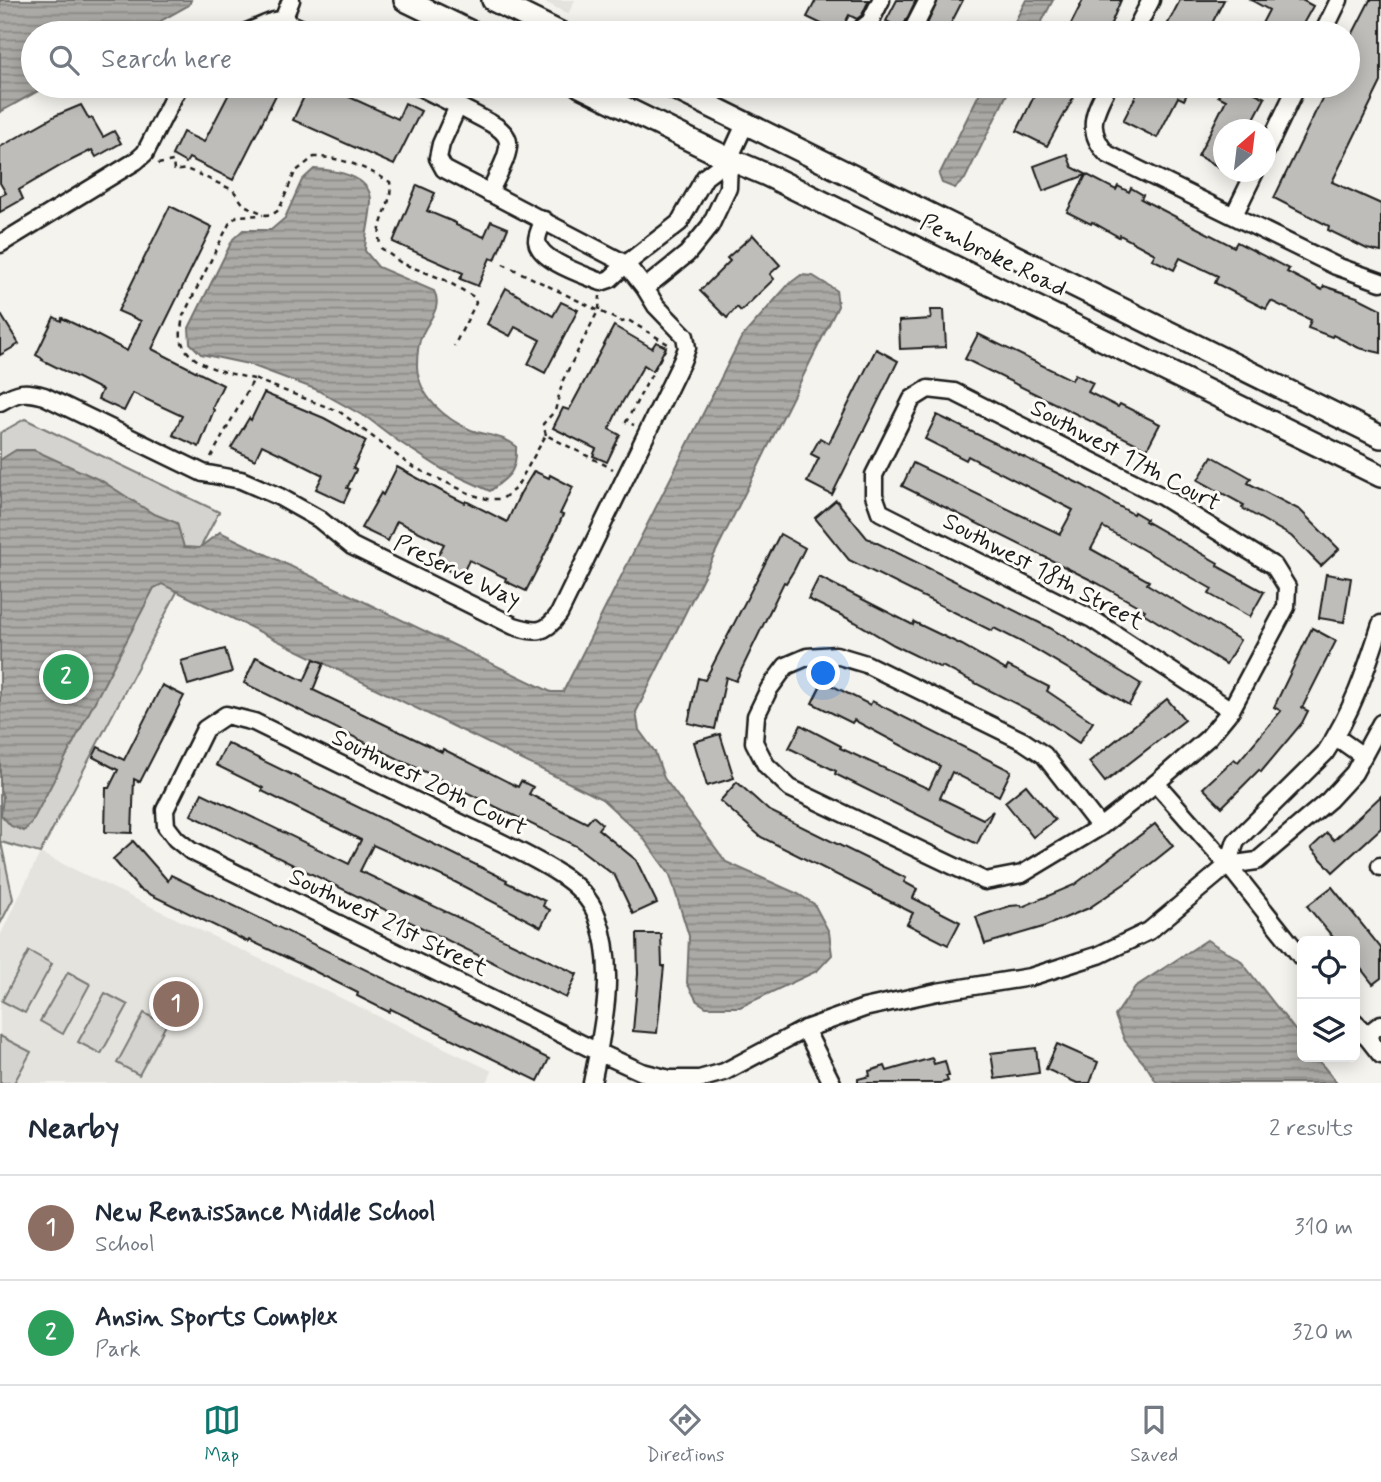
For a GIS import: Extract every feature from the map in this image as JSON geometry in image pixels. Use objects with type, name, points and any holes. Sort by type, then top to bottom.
[{"type":"main road","points":[[405,0],[448,21]]},
{"type":"main road","points":[[493,0],[536,21]]},
{"type":"main road","name":"Pembroke Road","points":[[604,98],[780,181],[1381,477]]},
{"type":"main road","name":"Pembroke Road","points":[[695,98],[1381,437]]},
{"type":"street","points":[[270,21],[283,20],[291,0]]},
{"type":"street","points":[[870,21],[881,0]]},
{"type":"street","points":[[917,21],[928,0]]},
{"type":"street","points":[[1140,21],[1151,0]]},
{"type":"street","points":[[1329,21],[1339,0]]},
{"type":"street","points":[[0,244],[136,161],[145,153],[173,98]]},
{"type":"street","points":[[442,98],[500,127],[508,136],[508,155],[489,193]]},
{"type":"street","points":[[1101,98],[1093,123],[1096,138],[1107,154],[1336,266],[1381,282]]},
{"type":"street","points":[[1276,129],[1291,98]]},
{"type":"street","name":"Preserve Way","points":[[0,402],[27,391],[44,396],[203,473],[241,480],[278,496],[319,519],[352,546],[514,626],[531,632],[544,630],[559,614],[687,348],[685,336],[656,306],[646,288],[626,264],[444,169],[438,158],[441,144],[458,106]]},
{"type":"street","points":[[646,288],[687,254],[710,226],[721,207],[730,176],[729,159],[746,122]]},
{"type":"street","points":[[544,220],[537,238],[539,250],[549,259],[601,282],[610,279],[679,223],[705,177],[729,159]]},
{"type":"street","points":[[1234,215],[1250,182]]},
{"type":"street","points":[[667,233],[687,254]]},
{"type":"street","name":"Southwest 18th Street","points":[[928,389],[912,399],[874,475],[874,495],[880,512],[1092,619],[1231,710]]},
{"type":"street","name":"Southwest 17th Court","points":[[928,389],[954,392],[1161,496],[1274,566],[1287,587],[1286,607],[1231,710]]},
{"type":"street","points":[[1228,865],[1236,841],[1325,753],[1336,737],[1361,685],[1381,624]]},
{"type":"street","points":[[1100,827],[1044,755],[1023,741],[866,664],[836,655],[807,657],[786,666],[769,689],[756,716],[754,742],[766,765],[790,788],[985,881],[1022,874],[1100,827],[1208,738],[1231,710]]},
{"type":"street","name":"Southwest 20th Court","points":[[166,826],[165,810],[205,729],[226,715],[254,722],[526,856],[559,874],[583,893],[596,914],[606,950],[607,992],[598,1052]]},
{"type":"street","points":[[1228,865],[1257,860],[1329,800],[1354,773],[1381,723]]},
{"type":"street","points":[[1336,737],[1363,756]]},
{"type":"street","points":[[1156,783],[1228,865],[1297,952]]},
{"type":"street","name":"Southwest 21st Street","points":[[166,826],[176,839],[191,851],[598,1052],[642,1072],[669,1079],[699,1079],[724,1072],[805,1029],[864,1008],[937,992],[1030,977],[1099,955],[1149,931],[1228,865]]},
{"type":"street","points":[[1366,1036],[1381,1024]]},
{"type":"street","points":[[1360,1028],[1381,1055]]},
{"type":"street","points":[[805,1029],[832,1083]]},
{"type":"street","points":[[592,1083],[598,1052]]},
{"type":"path","points":[[454,346],[476,303],[474,297],[445,280],[401,263],[381,248],[377,234],[391,196],[390,182],[349,161],[331,157],[314,157],[295,172],[279,210],[273,214],[237,216],[229,224],[183,316],[181,332],[181,340],[190,354],[202,363],[221,372],[254,379],[340,412],[411,466],[473,495],[502,499],[516,488],[546,435],[543,424],[555,411],[563,380],[598,310],[601,282]]},
{"type":"path","points":[[148,166],[173,161],[174,171],[186,169],[233,190],[244,205],[266,215]]},
{"type":"path","points":[[503,264],[622,322],[628,320],[668,344],[626,422],[649,430]]},
{"type":"path","points":[[203,473],[254,379]]},
{"type":"path","points":[[546,435],[626,476]]},
{"type":"shaded area","points":[[0,0],[191,0],[189,5],[160,21],[21,21],[21,98],[25,98],[0,112]]},
{"type":"shaded area","points":[[541,0],[575,0],[568,14]]},
{"type":"shaded area","points":[[1026,0],[1053,0],[1042,21],[1015,21]]},
{"type":"shaded area","points":[[977,98],[1005,98],[965,179],[955,188],[942,183],[939,175]]},
{"type":"shaded area","points":[[314,169],[350,176],[365,185],[371,201],[365,251],[378,267],[434,291],[436,308],[419,346],[419,378],[435,406],[452,420],[471,430],[500,438],[516,446],[511,473],[490,491],[442,469],[369,419],[315,389],[248,364],[201,354],[190,343],[189,328],[233,239],[243,230],[271,230],[285,218],[302,180]]},
{"type":"shaded area","points":[[801,275],[813,276],[836,290],[838,306],[636,712],[639,730],[655,752],[664,778],[726,862],[798,894],[814,904],[829,932],[832,955],[817,971],[740,1007],[706,1007],[697,1001],[687,983],[689,936],[670,875],[641,835],[602,799],[162,584],[154,588],[31,824],[24,831],[11,826],[1,815],[0,460],[16,450],[34,450],[102,481],[152,513],[177,523],[184,547],[199,548],[220,532],[551,692],[563,692],[741,338],[789,284]]},
{"type":"shaded area","points":[[25,419],[219,512],[40,853],[1,842],[13,899],[0,924],[0,433]]},
{"type":"shaded area","points":[[40,853],[492,1071],[487,1083],[0,1083],[0,936]]},
{"type":"shaded area","points":[[1207,940],[1240,960],[1297,1033],[1297,1062],[1320,1062],[1337,1083],[1157,1083],[1125,1041],[1115,1016],[1135,987]]},
{"type":"shaded area","points":[[29,951],[52,964],[25,1013],[2,1001]]},
{"type":"shaded area","points":[[68,972],[90,984],[63,1034],[40,1021]]},
{"type":"shaded area","points":[[105,993],[128,1005],[101,1054],[78,1042]]},
{"type":"shaded area","points":[[144,1013],[166,1025],[139,1075],[117,1063]]},
{"type":"shaded area","points":[[0,1036],[31,1052],[14,1083],[0,1083]]},
{"type":"building","points":[[816,0],[869,0],[857,19],[849,15],[846,21],[815,21],[807,17]]},
{"type":"building","points":[[897,0],[916,0],[906,21],[886,21]]},
{"type":"building","points":[[938,0],[963,0],[952,21],[928,21]]},
{"type":"building","points":[[1083,0],[1121,0],[1112,21],[1072,21]]},
{"type":"building","points":[[1180,0],[1224,0],[1213,21],[1169,21]]},
{"type":"building","points":[[1251,0],[1302,0],[1313,6],[1305,21],[1263,21],[1269,10]]},
{"type":"building","points":[[1370,0],[1381,0],[1381,82],[1332,182],[1381,204],[1381,252],[1367,249],[1328,230],[1329,226],[1274,198],[1322,98],[1360,98],[1359,21]]},
{"type":"building","points":[[227,98],[274,98],[233,180],[189,158],[186,163],[172,155],[183,132],[204,142]]},
{"type":"building","points":[[303,98],[352,98],[398,119],[405,103],[421,111],[394,165],[293,120]]},
{"type":"building","points":[[1033,98],[1073,98],[1047,146],[1017,131]]},
{"type":"building","points":[[1135,98],[1177,98],[1157,138],[1123,121]]},
{"type":"building","points":[[1222,98],[1265,98],[1254,119],[1216,119],[1226,100]]},
{"type":"building","points":[[81,105],[103,137],[114,131],[121,143],[96,157],[92,150],[62,165],[19,190],[23,199],[0,212],[0,196],[6,193],[0,183],[0,147],[57,115]]},
{"type":"building","points":[[1213,126],[1213,164],[1198,156]]},
{"type":"building","points":[[1067,154],[1072,167],[1116,190],[1118,186],[1129,192],[1131,188],[1143,195],[1141,199],[1234,247],[1237,242],[1322,290],[1324,286],[1357,297],[1381,309],[1381,353],[1359,348],[1333,335],[1332,337],[1308,328],[1311,320],[1271,301],[1266,309],[1215,283],[1218,276],[1180,258],[1174,270],[1152,259],[1155,254],[1120,235],[1119,237],[1067,212],[1086,175],[1043,191],[1034,166]]},
{"type":"building","points":[[417,185],[435,193],[427,211],[456,225],[484,237],[491,221],[508,228],[495,260],[490,258],[478,286],[460,279],[463,273],[393,242]]},
{"type":"building","points":[[170,206],[212,227],[152,349],[223,385],[199,447],[173,435],[182,416],[133,393],[124,411],[98,399],[102,390],[36,355],[54,317],[61,321],[62,318],[127,351],[141,321],[118,311]]},
{"type":"building","points":[[753,235],[780,265],[770,274],[774,279],[741,311],[737,307],[727,318],[700,291],[730,261],[727,258]]},
{"type":"building","points":[[506,288],[553,316],[561,302],[578,310],[545,373],[528,364],[540,340],[515,327],[510,336],[487,324]]},
{"type":"building","points":[[930,310],[944,310],[946,347],[900,349],[899,321],[931,319]]},
{"type":"building","points":[[0,313],[19,344],[0,355]]},
{"type":"building","points":[[614,326],[652,348],[656,342],[666,347],[653,371],[644,365],[619,408],[609,429],[620,435],[607,462],[593,456],[596,449],[553,428],[563,408],[569,410]]},
{"type":"building","points":[[978,334],[1072,380],[1075,374],[1093,383],[1088,392],[1160,424],[1147,449],[965,359]]},
{"type":"building","points":[[876,349],[898,361],[832,495],[807,482],[819,458],[811,454],[820,438],[829,443]]},
{"type":"building","points":[[264,393],[324,418],[366,441],[353,468],[356,470],[347,488],[350,489],[344,502],[316,489],[323,475],[262,445],[255,460],[231,448],[249,418],[251,420]]},
{"type":"building","points":[[937,415],[1082,485],[1133,514],[1134,512],[1218,563],[1217,566],[1264,592],[1250,617],[1209,594],[1212,589],[1103,527],[1091,549],[1149,581],[1147,584],[1240,640],[1226,664],[1143,613],[1145,610],[1097,583],[902,486],[913,463],[1060,534],[1073,510],[968,456],[966,460],[925,439]]},
{"type":"building","points":[[1212,456],[1251,478],[1248,483],[1300,510],[1339,549],[1321,566],[1291,536],[1242,508],[1244,505],[1198,480]]},
{"type":"building","points":[[397,467],[507,522],[534,471],[549,478],[550,475],[573,487],[549,546],[526,591],[469,560],[461,577],[434,563],[444,544],[397,521],[388,541],[361,528],[381,493],[383,495]]},
{"type":"building","points":[[836,500],[867,538],[1050,628],[1141,684],[1129,705],[1033,648],[994,628],[992,631],[849,560],[815,518]]},
{"type":"building","points":[[780,534],[805,548],[786,583],[784,582],[736,681],[726,677],[715,729],[688,723],[698,678],[705,680]]},
{"type":"building","points":[[1326,574],[1351,578],[1344,622],[1319,618]]},
{"type":"building","points":[[819,577],[913,625],[914,622],[962,645],[1006,670],[1008,666],[1049,687],[1047,691],[1093,722],[1079,743],[1038,715],[894,645],[808,599]]},
{"type":"building","points":[[1312,628],[1336,641],[1302,708],[1308,711],[1302,723],[1261,772],[1259,770],[1222,807],[1203,788],[1234,759],[1238,762],[1281,711],[1274,707]]},
{"type":"building","points":[[225,649],[232,672],[188,685],[181,661]]},
{"type":"building","points":[[256,657],[304,681],[314,659],[324,663],[313,690],[442,752],[443,749],[518,787],[521,781],[533,787],[529,794],[587,823],[593,816],[602,824],[598,829],[636,860],[657,903],[633,914],[615,876],[576,846],[244,683]]},
{"type":"building","points":[[823,681],[870,705],[872,701],[1011,771],[999,796],[952,772],[940,798],[983,819],[993,811],[977,844],[835,774],[836,771],[789,748],[801,725],[841,746],[840,748],[929,789],[940,766],[854,720],[852,723],[812,703]]},
{"type":"building","points":[[162,685],[184,696],[140,782],[134,779],[132,833],[105,832],[106,788],[109,788],[118,770],[93,757],[98,747],[124,760]]},
{"type":"building","points":[[1167,699],[1185,720],[1105,782],[1089,762]]},
{"type":"building","points":[[720,734],[734,778],[707,786],[694,742]]},
{"type":"building","points":[[227,743],[545,901],[543,906],[550,910],[541,927],[455,882],[373,845],[360,871],[577,974],[566,998],[191,815],[202,793],[349,864],[361,840],[216,765]]},
{"type":"building","points":[[737,782],[768,810],[906,878],[904,882],[917,889],[913,898],[960,922],[948,945],[907,924],[913,913],[761,837],[720,801]]},
{"type":"building","points":[[1026,785],[1055,820],[1033,837],[1005,802]]},
{"type":"building","points":[[1381,796],[1381,828],[1333,872],[1311,848],[1327,833],[1334,840]]},
{"type":"building","points":[[1155,824],[1173,846],[1133,878],[1089,908],[1043,927],[985,944],[976,917],[1010,906],[1022,907],[1074,885]]},
{"type":"building","points":[[133,841],[168,881],[171,875],[549,1059],[538,1081],[391,1009],[389,1012],[298,963],[139,889],[113,859]]},
{"type":"building","points":[[1332,887],[1381,948],[1381,978],[1373,984],[1360,967],[1360,936],[1332,936],[1307,906]]},
{"type":"building","points":[[637,934],[661,934],[664,966],[657,1033],[633,1031],[638,974]]},
{"type":"building","points":[[1057,1044],[1098,1062],[1090,1083],[1077,1083],[1046,1069]]},
{"type":"building","points":[[1036,1048],[1039,1073],[995,1079],[991,1053]]},
{"type":"building","points":[[932,1058],[934,1064],[945,1061],[948,1081],[858,1083],[858,1079],[870,1076],[869,1071],[885,1066],[887,1071]]},
{"type":"place","name":"Ansin Sports Complex","points":[[66,677]]},
{"type":"place","name":"New Renaissance Middle School","points":[[176,1004]]}]
